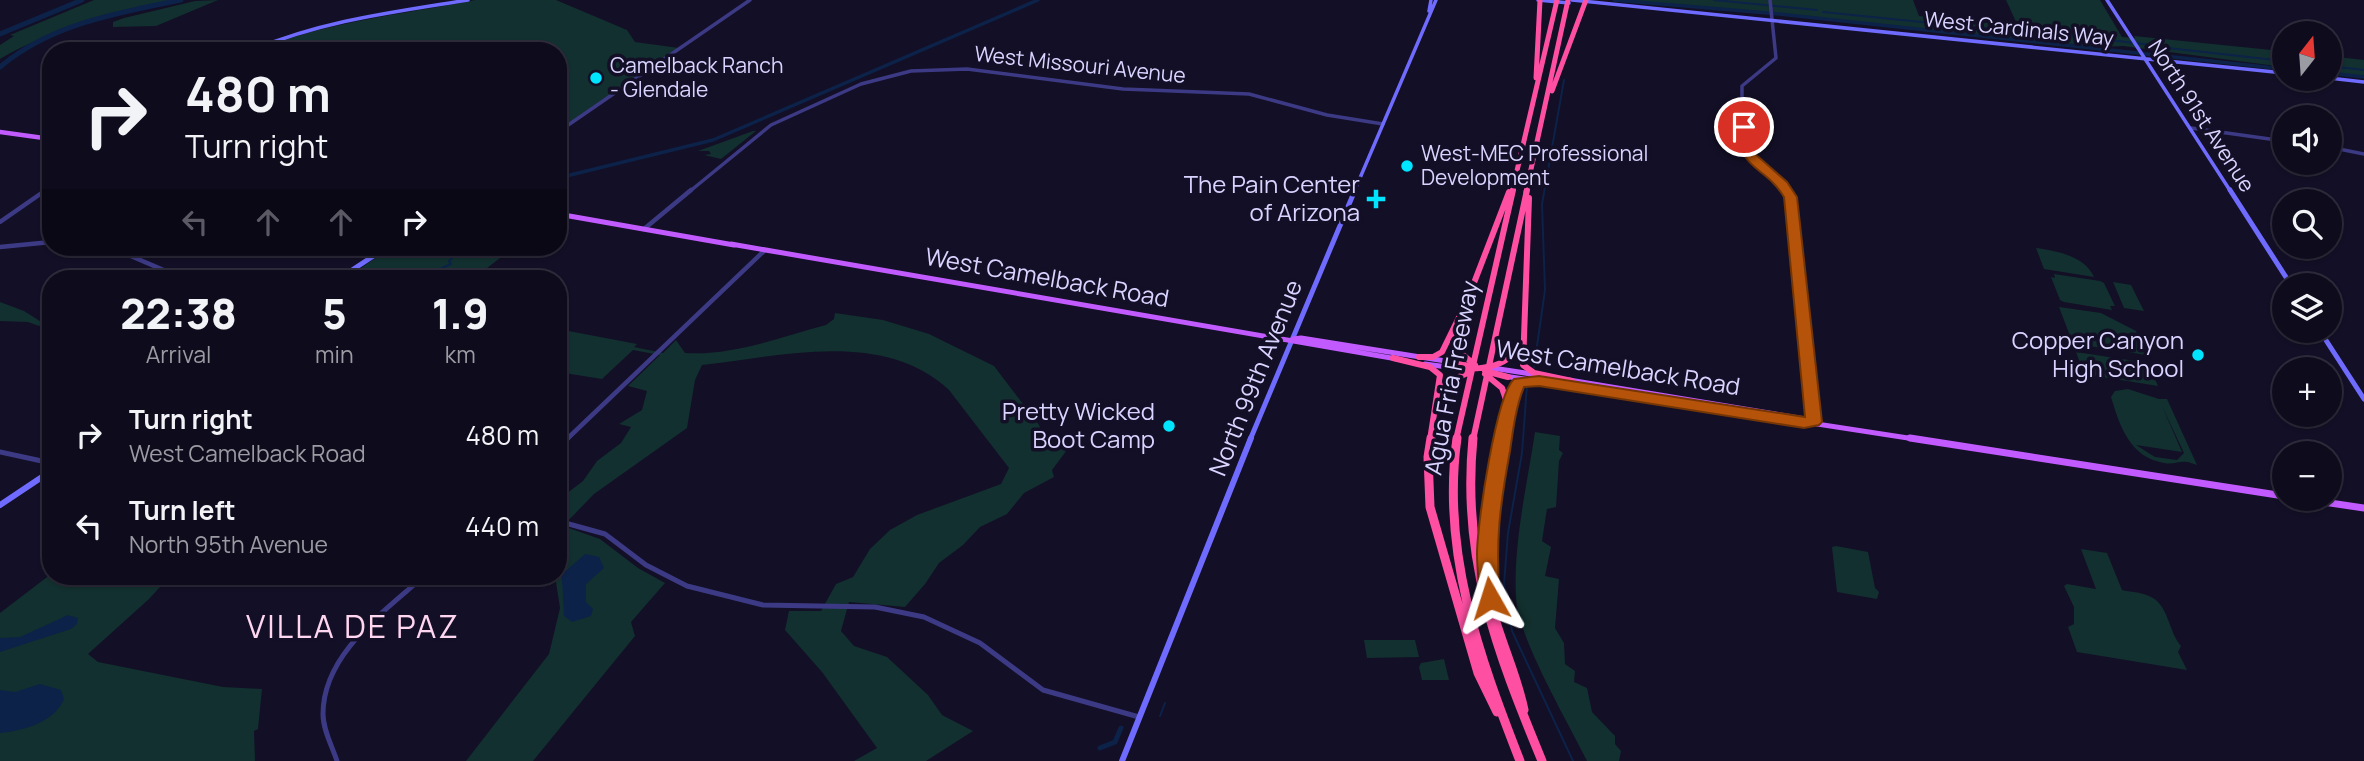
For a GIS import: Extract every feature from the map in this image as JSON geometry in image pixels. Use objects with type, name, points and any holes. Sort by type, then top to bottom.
[{"type":"highway","points":[[1533,103],[1539,0]]},
{"type":"highway","name":"Agua Fria Freeway","points":[[1520,761],[1470,623],[1458,574],[1452,529],[1453,456],[1479,372],[1490,359],[1569,1]]},
{"type":"highway","name":"Agua Fria Freeway","points":[[1542,761],[1493,636],[1472,547],[1469,506],[1470,461],[1479,372],[1475,356],[1557,2]]},
{"type":"highway","points":[[1546,104],[1586,2]]},
{"type":"highway","points":[[1419,357],[1441,353],[1517,174]]},
{"type":"highway","points":[[1530,176],[1522,340],[1525,368],[1535,373],[1572,381]]},
{"type":"highway","points":[[1453,330],[1456,349],[1479,372],[1503,388],[1509,409]]},
{"type":"highway","points":[[1438,393],[1447,382],[1479,372],[1512,357],[1518,352],[1522,340]]},
{"type":"highway","points":[[1393,358],[1435,369],[1441,377],[1427,467],[1431,516],[1478,673],[1490,702],[1505,722]]},
{"type":"highway","points":[[1451,365],[1479,372],[1509,374]]},
{"type":"highway","points":[[1527,724],[1523,702],[1496,621],[1487,566],[1490,515],[1509,409],[1517,384],[1539,381]]},
{"type":"main road","points":[[274,42],[299,32],[353,20],[468,0]]},
{"type":"main road","name":"North 99th Avenue","points":[[1122,761],[1291,340],[1433,0]]},
{"type":"main road","name":"West Cardinals Way","points":[[1539,0],[1771,14],[2141,53],[2272,71]]},
{"type":"main road","name":"North 91st Avenue","points":[[2107,0],[2283,273]]},
{"type":"main road","name":"West Cardinals Way","points":[[1569,1],[1667,9]]},
{"type":"main road","points":[[2342,79],[2364,82]]},
{"type":"main road","points":[[0,132],[42,138]]},
{"type":"main road","name":"West Camelback Road","points":[[567,216],[1393,358],[1451,365]]},
{"type":"main road","name":"West Camelback Road","points":[[731,244],[797,255]]},
{"type":"main road","points":[[352,270],[373,256]]},
{"type":"main road","name":"West Camelback Road","points":[[1291,340],[1300,338],[1419,357],[1451,365]]},
{"type":"main road","points":[[2328,343],[2364,399]]},
{"type":"main road","name":"West Camelback Road","points":[[1509,374],[1672,396],[1802,417],[1813,422]]},
{"type":"main road","name":"West Camelback Road","points":[[1509,374],[1804,423],[1813,422],[2272,494]]},
{"type":"main road","points":[[1604,391],[1661,398],[1672,396],[1716,409]]},
{"type":"main road","points":[[0,505],[42,477]]},
{"type":"main road","points":[[2342,505],[2364,508]]},
{"type":"street","points":[[567,126],[750,0]]},
{"type":"street","points":[[1770,1],[1774,62],[1749,78],[1742,86],[1744,145],[1748,155],[1783,184],[1790,197],[1813,422]]},
{"type":"street","name":"West Missouri Avenue","points":[[644,229],[757,134],[787,116],[855,86],[905,72],[967,69],[1116,89],[1253,94],[1327,115],[1383,124]]},
{"type":"street","points":[[2191,128],[2272,138]]},
{"type":"street","points":[[2342,149],[2364,153]]},
{"type":"street","points":[[0,222],[42,193]]},
{"type":"street","points":[[0,247],[42,243]]},
{"type":"street","points":[[567,439],[764,251]]},
{"type":"street","points":[[131,256],[163,270]]},
{"type":"street","points":[[0,452],[42,461]]},
{"type":"street","points":[[567,523],[605,534],[655,571],[706,592],[777,606],[875,607],[923,617],[985,646],[1043,690],[1139,717]]},
{"type":"street","points":[[337,761],[323,714],[325,692],[332,673],[354,643],[415,585]]},
{"type":"green space","points":[[94,0],[171,0],[62,30],[0,59],[0,45],[14,36],[10,35]]},
{"type":"green space","points":[[218,0],[156,26],[113,27],[113,22],[124,18],[195,1]]},
{"type":"green space","name":"Camelback Ranch - Glendale","points":[[475,0],[556,0],[627,30],[635,42],[679,48],[567,124],[567,42],[279,42],[309,32]]},
{"type":"green space","points":[[1630,0],[1913,0],[1919,16],[2018,26],[2006,0],[2100,0],[2122,37],[2272,50],[2272,65],[2123,46],[2103,47]]},
{"type":"green space","points":[[2342,57],[2364,60],[2364,76],[2342,73]]},
{"type":"green space","points":[[756,131],[721,159],[704,155],[711,154],[709,151],[698,151]]},
{"type":"green space","points":[[2036,248],[2077,259],[2094,277],[2044,269]]},
{"type":"green space","points":[[379,256],[503,256],[485,270],[358,270]]},
{"type":"green space","points":[[2054,274],[2104,283],[2115,306],[2110,306],[2112,310],[2060,300],[2051,277],[2055,278]]},
{"type":"green space","points":[[2113,282],[2131,285],[2144,311],[2124,308]]},
{"type":"green space","points":[[0,302],[24,311],[42,324],[39,326],[28,322],[0,321]]},
{"type":"green space","points":[[2059,307],[2101,313],[2136,331],[2146,355],[2077,344],[2072,341]]},
{"type":"green space","points":[[835,313],[883,320],[929,334],[994,366],[1039,425],[1046,442],[1055,448],[1067,450],[1052,470],[1054,477],[1024,493],[1007,514],[980,527],[963,545],[939,563],[905,607],[849,602],[841,631],[854,646],[887,657],[928,695],[942,715],[973,731],[926,761],[854,761],[877,748],[822,672],[785,630],[789,611],[821,611],[836,584],[853,577],[870,549],[890,530],[917,515],[1001,484],[1009,468],[949,390],[923,371],[894,359],[831,351],[702,365],[695,380],[687,428],[594,494],[567,522],[567,493],[583,481],[597,461],[621,443],[631,427],[619,424],[642,410],[647,391],[628,386],[660,355],[633,350],[602,379],[567,373],[567,331],[637,344],[634,347],[663,353],[676,340],[685,353],[703,353],[756,345],[826,325],[834,319]]},
{"type":"green space","points":[[2076,352],[2148,363],[2158,386],[2084,374]]},
{"type":"green space","points":[[2128,389],[2167,399],[2197,465],[2152,460],[2135,447],[2128,439],[2114,408],[2111,397],[2115,391]],"holes":[[[2162,406],[2184,453],[2177,460],[2155,457],[2136,445],[2182,452]]]},
{"type":"green space","points":[[1535,432],[1560,436],[1559,450],[1563,453],[1559,461],[1556,507],[1547,509],[1542,541],[1551,547],[1545,576],[1559,579],[1555,628],[1564,643],[1565,664],[1575,671],[1574,682],[1587,688],[1592,712],[1615,736],[1615,744],[1621,751],[1619,761],[1587,761],[1535,657],[1519,615],[1516,598],[1517,557]]},
{"type":"green space","points":[[567,527],[600,539],[638,568],[665,583],[631,622],[635,636],[533,761],[466,761],[549,654],[560,608],[556,585],[567,585]]},
{"type":"green space","points":[[1832,547],[1868,552],[1875,588],[1879,592],[1877,599],[1837,592]]},
{"type":"green space","points":[[2081,549],[2107,553],[2122,590],[2146,595],[2161,605],[2181,646],[2178,652],[2187,670],[2077,652],[2068,627],[2074,624],[2074,607],[2064,586],[2067,584],[2096,589]]},
{"type":"green space","points":[[42,581],[42,585],[162,585],[88,654],[98,662],[223,687],[262,689],[258,729],[254,731],[255,761],[0,761],[0,613]]},
{"type":"green space","points":[[1364,640],[1415,640],[1419,657],[1367,658]]},
{"type":"green space","points":[[1444,659],[1449,680],[1422,680],[1419,667],[1421,663]]},
{"type":"water","points":[[585,554],[599,557],[604,568],[586,584],[586,602],[593,609],[591,616],[572,622],[564,616],[562,585],[567,585],[567,570]]},
{"type":"water","points":[[68,615],[78,618],[77,624],[71,629],[0,652],[0,638],[20,637]]},
{"type":"water","points":[[40,684],[61,690],[64,699],[60,707],[37,724],[0,733],[0,690],[15,692]]},
{"type":"waterway","points":[[0,34],[82,0]]},
{"type":"waterway","points":[[0,67],[20,52],[63,30],[109,16],[181,0]]},
{"type":"waterway","points":[[567,176],[713,140],[1038,0]]},
{"type":"waterway","points":[[1614,0],[1779,14],[2272,68]]},
{"type":"waterway","points":[[1714,0],[1817,10]]},
{"type":"waterway","points":[[1823,12],[1970,27]]},
{"type":"waterway","points":[[1975,27],[2058,34]]},
{"type":"waterway","points":[[2063,35],[2153,45]]},
{"type":"waterway","points":[[2159,47],[2272,60]]},
{"type":"waterway","points":[[2342,67],[2364,70]]},
{"type":"waterway","points":[[2342,74],[2364,77]]},
{"type":"waterway","points":[[1534,367],[1545,290],[1542,204],[1564,80]]},
{"type":"waterway","points":[[438,270],[451,264],[449,261],[454,256]]},
{"type":"waterway","points":[[1527,385],[1522,453],[1508,533],[1504,584],[1512,631],[1573,761]]},
{"type":"waterway","points":[[1160,716],[1165,703]]},
{"type":"waterway","points":[[1100,748],[1115,742],[1121,728]]},
{"type":"place","name":"Camelback Ranch - Glendale","points":[[596,78]]},
{"type":"place","name":"West-MEC Professional Development","points":[[1407,166]]},
{"type":"place","name":"The Pain Center of Arizona","points":[[1376,199]]},
{"type":"place","name":"Copper Canyon High School","points":[[2198,355]]},
{"type":"place","name":"Pretty Wicked Boot Camp","points":[[1169,426]]},
{"type":"district","name":"VILLA DE PAZ","points":[[353,627]]},
{"type":"route","points":[[1490,598],[1487,566],[1490,515],[1506,421],[1516,386],[1520,382],[1539,381],[1804,423],[1813,422],[1790,197],[1783,184],[1748,155],[1744,145],[1744,127]]}]
